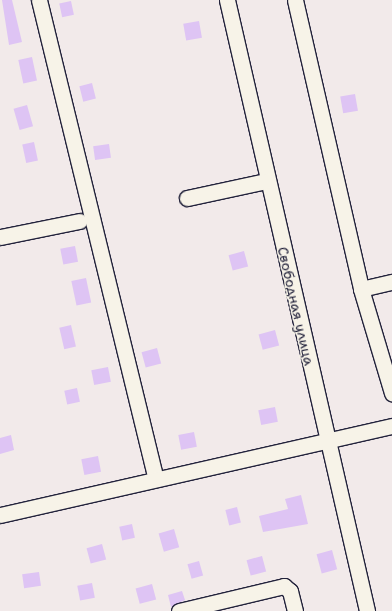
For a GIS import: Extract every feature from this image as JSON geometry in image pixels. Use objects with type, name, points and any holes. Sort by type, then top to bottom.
[{"type":"street","points":[[39,0],[156,479]]},
{"type":"street","name":"Свободная улица","points":[[227,0],[266,181],[367,611]]},
{"type":"street","points":[[295,0],[361,289],[392,393]]},
{"type":"street","points":[[187,198],[266,181]]},
{"type":"street","points":[[0,237],[79,221]]},
{"type":"street","points":[[361,289],[392,282]]},
{"type":"street","points":[[0,515],[392,426]]},
{"type":"street","points":[[179,611],[284,586],[290,591],[295,611]]},
{"type":"building","points":[[2,0],[12,0],[22,42],[9,45]]},
{"type":"building","points":[[71,1],[74,15],[62,17],[59,3]]},
{"type":"building","points":[[199,21],[202,38],[186,41],[183,24]]},
{"type":"building","points":[[32,57],[37,80],[23,83],[18,60]]},
{"type":"building","points":[[92,83],[96,99],[83,102],[79,86]]},
{"type":"building","points":[[355,94],[358,111],[343,113],[340,97]]},
{"type":"building","points":[[27,105],[33,126],[20,130],[14,109]]},
{"type":"building","points":[[34,142],[38,161],[26,163],[22,144]]},
{"type":"building","points":[[109,144],[111,158],[95,160],[93,146]]},
{"type":"building","points":[[75,246],[78,262],[63,265],[60,249]]},
{"type":"building","points":[[244,251],[248,266],[233,271],[229,255]]},
{"type":"building","points":[[86,278],[91,302],[77,306],[71,281]]},
{"type":"building","points":[[71,325],[76,346],[64,349],[59,328]]},
{"type":"building","points":[[275,330],[279,345],[263,350],[259,334]]},
{"type":"building","points":[[157,348],[161,363],[146,368],[142,352]]},
{"type":"building","points":[[108,367],[111,382],[94,385],[91,370]]},
{"type":"building","points":[[77,388],[80,402],[67,404],[64,391]]},
{"type":"building","points":[[275,407],[278,422],[261,425],[258,410]]},
{"type":"building","points":[[194,432],[197,447],[181,450],[178,435]]},
{"type":"building","points":[[11,435],[14,450],[0,454],[0,438]]},
{"type":"building","points":[[98,456],[101,472],[84,475],[81,459]]},
{"type":"building","points":[[301,495],[308,524],[263,532],[259,516],[288,509],[285,499]]},
{"type":"building","points":[[237,507],[241,523],[229,525],[225,510]]},
{"type":"building","points":[[132,524],[135,538],[122,540],[119,527]]},
{"type":"building","points":[[174,529],[179,547],[164,552],[159,533]]},
{"type":"building","points":[[102,544],[106,559],[91,564],[87,548]]},
{"type":"building","points":[[332,550],[337,569],[322,573],[317,554]]},
{"type":"building","points":[[262,556],[266,571],[251,576],[247,560]]},
{"type":"building","points":[[199,561],[203,575],[192,579],[187,564]]},
{"type":"building","points":[[39,572],[41,586],[24,588],[22,574]]},
{"type":"building","points":[[92,583],[95,598],[80,601],[77,586]]},
{"type":"building","points":[[152,584],[156,599],[140,604],[136,588]]},
{"type":"building","points":[[182,591],[185,600],[171,607],[168,595]]}]
